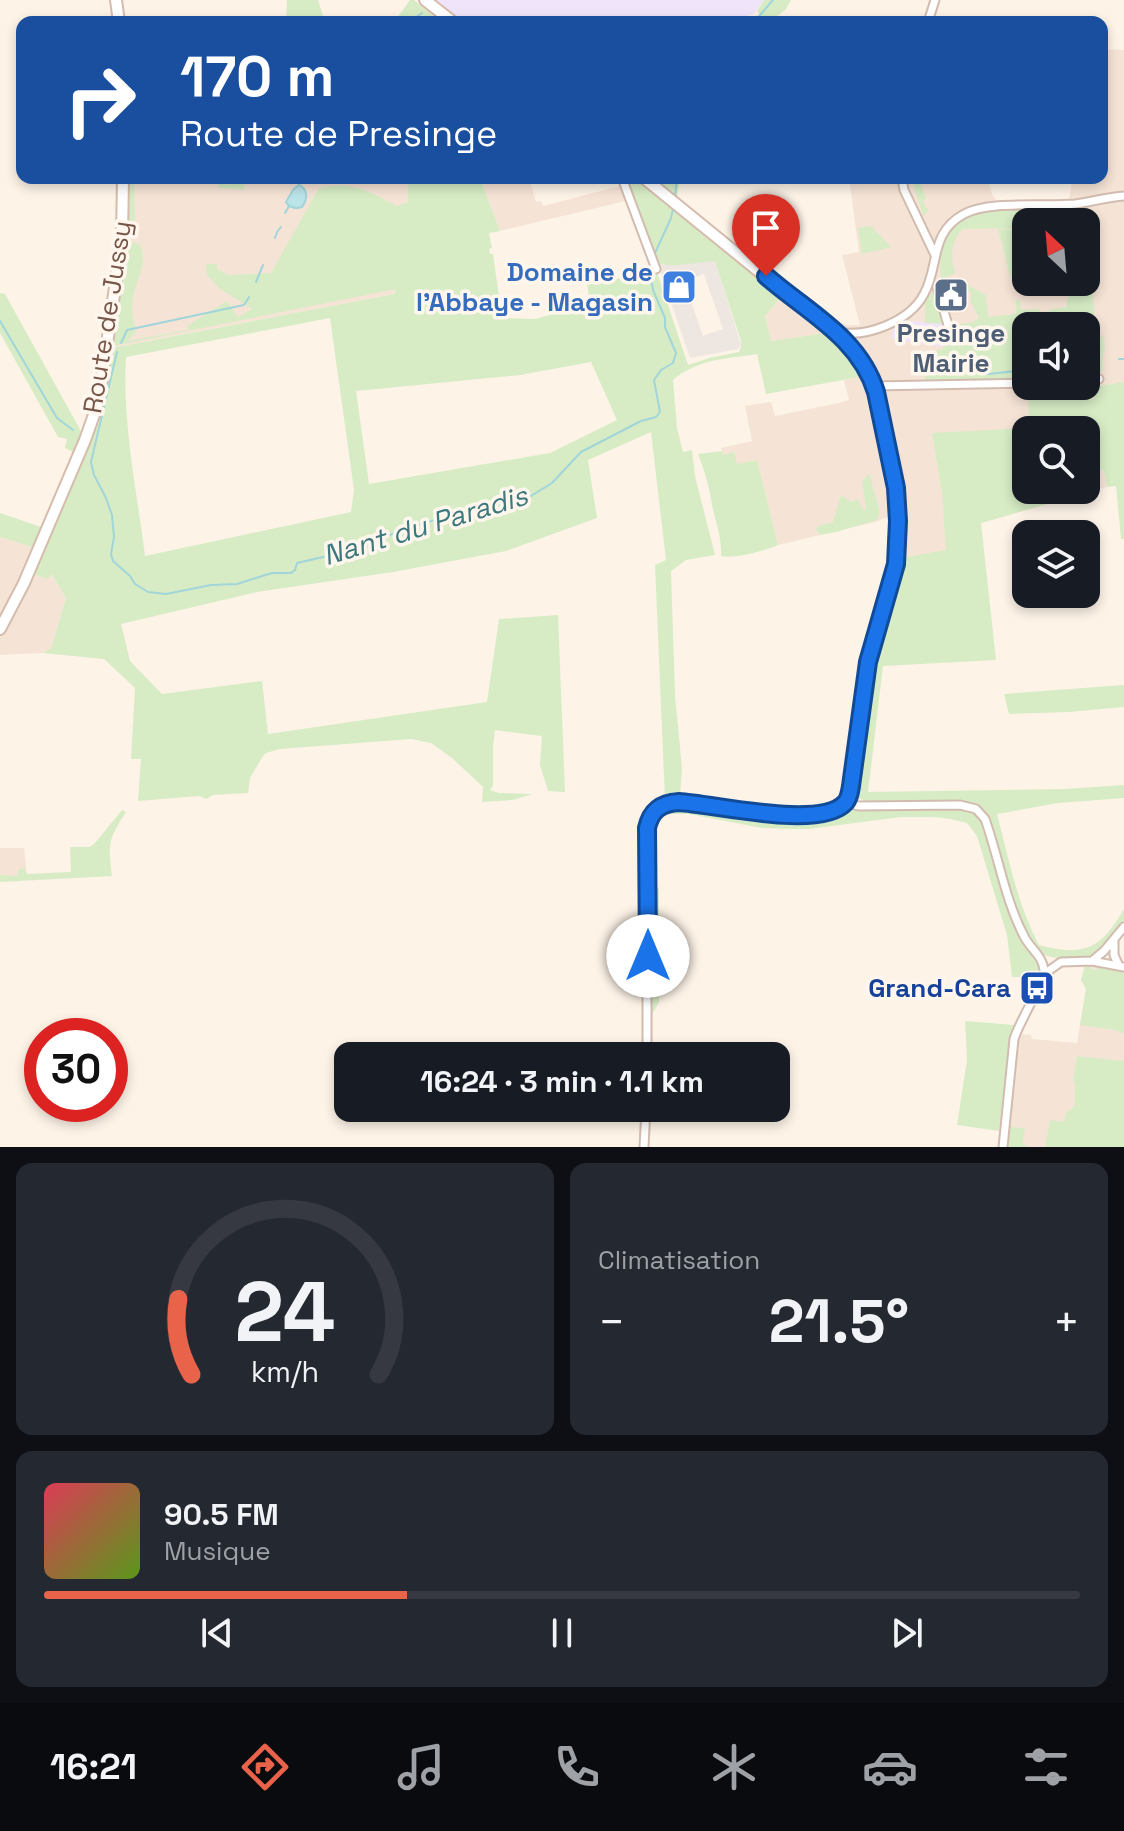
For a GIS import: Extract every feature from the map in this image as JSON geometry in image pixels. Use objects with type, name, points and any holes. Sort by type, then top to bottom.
[{"type":"main road","points":[[425,0],[445,16]]},
{"type":"main road","name":"Route de Jussy","points":[[0,629],[24,583],[98,404],[122,238],[123,184]]},
{"type":"main road","points":[[652,184],[841,332]]},
{"type":"street","points":[[624,184],[654,264]]},
{"type":"street","points":[[903,184],[935,255]]},
{"type":"street","points":[[923,297],[940,239],[959,217],[977,209],[1075,204],[1124,196]]},
{"type":"street","points":[[931,270],[938,281],[948,325]]},
{"type":"street","points":[[841,332],[878,330],[905,314],[937,287]]},
{"type":"street","points":[[647,1042],[647,828],[653,813],[662,805],[679,802],[790,815],[828,812],[846,803],[851,786],[868,662],[896,564],[898,521],[896,488],[874,386],[862,361],[841,332]]},
{"type":"street","points":[[874,386],[1012,383]]},
{"type":"street","points":[[846,803],[859,806],[960,805],[979,811],[986,822],[1006,893],[1029,945],[1039,957],[1044,974]]},
{"type":"street","points":[[1092,961],[1124,927]]},
{"type":"street","points":[[1115,938],[1114,955],[1122,967]]},
{"type":"street","points":[[1039,957],[1122,967]]},
{"type":"street","points":[[1003,1147],[1014,1039],[1044,974],[1061,962]]},
{"type":"street","points":[[644,1147],[645,1122]]},
{"type":"shaded area","points":[[436,0],[764,0],[754,14],[748,16],[456,16]]},
{"type":"shaded area","points":[[1108,49],[1124,50],[1124,382],[1100,386],[1100,312],[1012,312],[1012,400],[1052,400],[1042,416],[1012,416],[1012,435],[937,460],[943,493],[1012,461],[1012,504],[1047,504],[1015,513],[972,505],[954,550],[893,557],[893,515],[778,545],[757,460],[737,464],[723,455],[721,448],[752,441],[745,406],[771,402],[775,416],[839,403],[849,400],[844,380],[864,376],[826,333],[771,341],[765,316],[790,287],[831,320],[860,325],[842,255],[859,252],[850,184],[989,184],[998,202],[1069,199],[1072,184],[1108,184]]},
{"type":"shaded area","points":[[126,184],[409,184],[408,273],[393,294],[112,348],[125,242]]},
{"type":"shaded area","points":[[482,184],[531,184],[536,202],[541,201],[543,206],[628,184],[634,199],[500,231]]},
{"type":"shaded area","points":[[715,260],[741,345],[738,349],[690,358],[658,264]],"holes":[[[704,274],[723,329],[703,336],[684,281]]]},
{"type":"shaded area","points":[[902,321],[945,323],[946,327],[952,327],[953,339],[958,345],[940,346],[892,339],[893,327]]},
{"type":"shaded area","points":[[1078,400],[1097,400],[1096,414],[1068,416]]},
{"type":"shaded area","points":[[1100,441],[1107,487],[1100,489]]},
{"type":"shaded area","points":[[0,537],[42,550],[50,573],[66,598],[51,648],[43,653],[0,655]]},
{"type":"shaded area","points":[[0,848],[24,848],[27,877],[0,878]]},
{"type":"shaded area","points":[[1087,958],[1122,964],[1124,967],[1124,1147],[998,1147],[1012,1034],[1077,1043],[1086,989],[1081,980]]},
{"type":"green space","points":[[287,0],[318,0],[323,16],[286,16]]},
{"type":"green space","points":[[410,0],[414,0],[434,16],[398,16]]},
{"type":"green space","points":[[764,0],[791,0],[777,16],[761,16],[757,11]]},
{"type":"green space","points":[[126,184],[134,184],[133,234],[126,234]]},
{"type":"green space","points":[[217,184],[244,184],[244,190],[219,188]]},
{"type":"green space","points":[[408,184],[482,184],[500,231],[489,233],[492,248],[489,249],[493,254],[502,318],[535,319],[590,304],[587,284],[640,275],[640,272],[656,269],[688,365],[739,352],[741,341],[715,261],[677,265],[655,262],[628,184],[644,184],[782,296],[765,316],[771,341],[826,333],[865,376],[766,394],[757,354],[702,364],[673,380],[677,428],[683,452],[692,450],[695,476],[715,555],[686,560],[671,571],[675,695],[682,769],[680,795],[665,799],[655,565],[666,560],[651,432],[588,460],[597,518],[506,551],[257,592],[121,624],[130,661],[162,694],[262,681],[268,734],[487,702],[499,619],[558,615],[565,792],[548,791],[540,765],[542,736],[495,730],[493,786],[490,790],[533,794],[512,800],[482,802],[483,787],[452,758],[431,743],[411,739],[280,749],[263,756],[250,778],[248,793],[213,795],[206,799],[199,796],[138,801],[141,759],[131,759],[135,688],[104,659],[43,653],[51,648],[66,598],[51,574],[48,579],[32,574],[105,388],[112,348],[394,294],[396,289],[113,346],[125,242],[140,245],[143,259],[132,302],[136,332],[127,341],[188,330],[188,325],[227,301],[238,317],[252,309],[219,288],[207,275],[206,264],[217,264],[217,269],[228,275],[271,273],[319,188],[351,186],[397,206],[408,202]],"holes":[[[330,318],[354,490],[351,512],[145,556],[128,432],[126,357]],[[591,362],[617,420],[550,453],[369,484],[356,391],[520,375]]]},
{"type":"green space","points":[[659,184],[679,184],[677,198]]},
{"type":"green space","points":[[913,184],[921,184],[926,199],[923,201],[929,208],[923,215]]},
{"type":"green space","points":[[1012,210],[1012,228],[963,229],[953,249],[955,273],[942,280],[942,252],[952,230],[963,220],[977,215]]},
{"type":"green space","points":[[871,226],[891,247],[862,254],[858,228]]},
{"type":"green space","points":[[998,229],[1012,230],[1010,276]]},
{"type":"green space","points":[[958,279],[986,295],[988,317],[1012,314],[1012,379],[924,380],[935,351],[944,346],[958,345],[953,339],[952,325],[979,318],[971,302],[971,293],[955,282],[943,284]]},
{"type":"green space","points":[[936,292],[945,324],[925,323],[925,301]]},
{"type":"green space","points":[[0,293],[5,294],[82,433],[75,453],[65,448],[67,439],[58,437],[0,333]]},
{"type":"green space","points":[[1069,296],[1093,296],[1094,312],[1040,312],[1067,307]]},
{"type":"green space","points":[[1016,300],[1020,300],[1021,310],[1039,309],[1040,312],[1016,312]]},
{"type":"green space","points":[[924,327],[948,328],[948,341],[923,340]]},
{"type":"green space","points":[[1100,336],[1104,337],[1105,352],[1100,373]]},
{"type":"green space","points":[[1124,382],[1124,539],[1121,539],[1116,486],[1107,487],[1104,471],[1100,470],[1100,416],[1029,416],[1028,400],[1092,402],[1100,400],[1100,386]]},
{"type":"green space","points":[[1012,429],[1012,504],[1048,504],[981,523],[996,660],[883,666],[868,792],[1124,785],[1124,798],[1058,803],[997,814],[1019,897],[1039,945],[1068,950],[1090,946],[1107,933],[1124,909],[1121,927],[1098,953],[1091,956],[1050,957],[1032,943],[1015,908],[983,808],[964,803],[870,803],[858,798],[856,770],[860,726],[874,649],[901,558],[946,550],[942,493],[932,433]]},
{"type":"green space","points":[[722,451],[723,455],[734,452],[737,464],[757,460],[778,545],[749,554],[721,556],[721,543],[698,454]]},
{"type":"green space","points":[[869,473],[880,512],[877,520],[820,535],[816,530],[818,526],[833,522],[841,495],[852,502],[858,499],[863,510],[866,509],[862,482]]},
{"type":"green space","points":[[0,513],[44,528],[35,548],[0,537]]},
{"type":"green space","points":[[1124,685],[1124,707],[1069,712],[1009,714],[1004,694]]},
{"type":"green space","points":[[678,804],[781,817],[857,809],[946,808],[970,811],[981,820],[1004,895],[1023,942],[1038,966],[1039,977],[1012,977],[1007,935],[977,836],[967,823],[935,817],[901,817],[791,829],[762,828],[689,814],[670,814],[658,819],[652,841],[653,885],[659,888],[659,1002],[652,1015],[651,826],[659,811]]},
{"type":"green space","points":[[122,810],[126,812],[111,842],[112,876],[0,882],[0,875],[17,876],[20,868],[27,874],[71,872],[70,847],[90,847]]},
{"type":"green space","points":[[1085,965],[1092,970],[1101,965],[1124,971],[1124,1034],[1080,1025],[1086,989],[1081,980]]},
{"type":"green space","points":[[965,1021],[1014,1025],[999,1131],[957,1125],[967,1060]]},
{"type":"green space","points":[[1077,1056],[1124,1059],[1124,1147],[1045,1147],[1050,1120],[1064,1122],[1066,1112],[1075,1104],[1073,1080]]},
{"type":"green space","points":[[1009,1127],[1025,1128],[1023,1144],[1029,1147],[1007,1147]]},
{"type":"water","points":[[299,185],[306,194],[305,201],[302,207],[293,208],[286,202]]},
{"type":"waterway","name":"Nant du Paradis","points":[[759,16],[773,0]]},
{"type":"waterway","points":[[418,16],[422,13]]},
{"type":"waterway","name":"Nant du Paradis","points":[[675,196],[676,184]]},
{"type":"waterway","points":[[285,213],[289,206]]},
{"type":"waterway","name":"Nant du Paradis","points":[[655,258],[673,209]]},
{"type":"waterway","points":[[275,238],[281,227]]},
{"type":"waterway","name":"Nant du Paradis","points":[[117,352],[91,462],[112,515],[113,561],[135,584],[148,592],[166,594],[211,585],[237,584],[272,573],[291,573],[297,563],[358,549],[399,531],[467,510],[531,496],[552,483],[581,452],[641,421],[656,417],[660,412],[654,380],[661,370],[673,363],[676,353],[653,290],[651,263]]},
{"type":"waterway","points":[[256,282],[263,265]]},
{"type":"waterway","points":[[121,343],[127,330],[244,305],[249,297]]},
{"type":"waterway","name":"Nant du Paradis","points":[[0,321],[57,418],[73,430]]},
{"type":"waterway","points":[[1119,359],[1124,359]]},
{"type":"waterway","points":[[978,373],[1012,372]]},
{"type":"place","name":"Domaine de l'Abbaye - Magasin","points":[[679,287]]},
{"type":"place","name":"Presinge Mairie","points":[[951,295]]},
{"type":"place","name":"Grand-Cara","points":[[1037,988]]},
{"type":"route","points":[[648,956],[647,828],[649,819],[658,808],[679,802],[790,815],[835,810],[848,800],[863,684],[896,564],[896,488],[871,376],[840,335],[766,276]]}]
